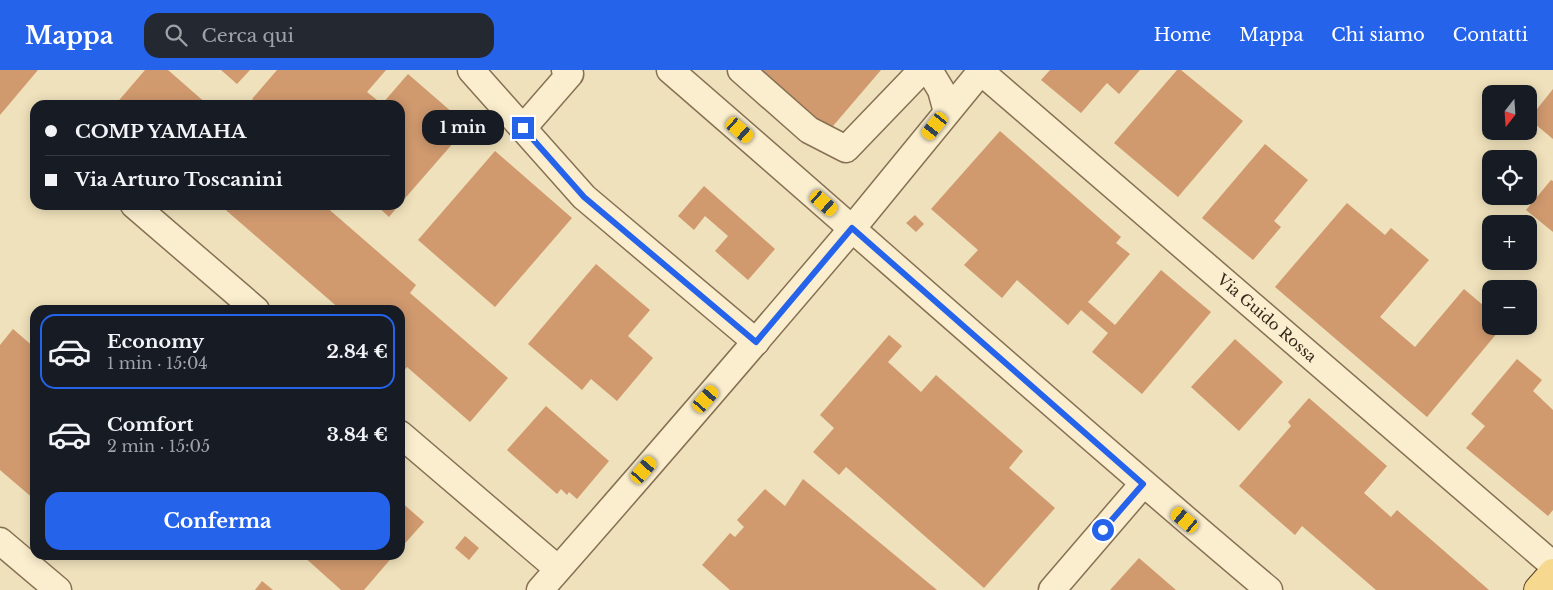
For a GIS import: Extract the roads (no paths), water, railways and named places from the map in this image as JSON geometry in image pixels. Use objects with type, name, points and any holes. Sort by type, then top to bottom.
[{"type":"main road","points":[[1538,590],[1553,573]]},
{"type":"street","points":[[470,70],[584,197],[756,342]]},
{"type":"street","points":[[523,128],[570,74],[565,70]]},
{"type":"street","points":[[670,70],[1143,484],[1269,590]]},
{"type":"street","points":[[741,70],[809,130],[846,150],[922,70]]},
{"type":"street","points":[[929,70],[941,90],[947,112]]},
{"type":"street","points":[[540,590],[756,342],[981,71]]},
{"type":"street","name":"Via Guido Rossa","points":[[981,71],[1553,564]]},
{"type":"street","points":[[140,210],[250,305]]},
{"type":"street","points":[[405,438],[558,570]]},
{"type":"street","points":[[1052,590],[1143,484]]},
{"type":"street","points":[[0,541],[58,590]]}]
